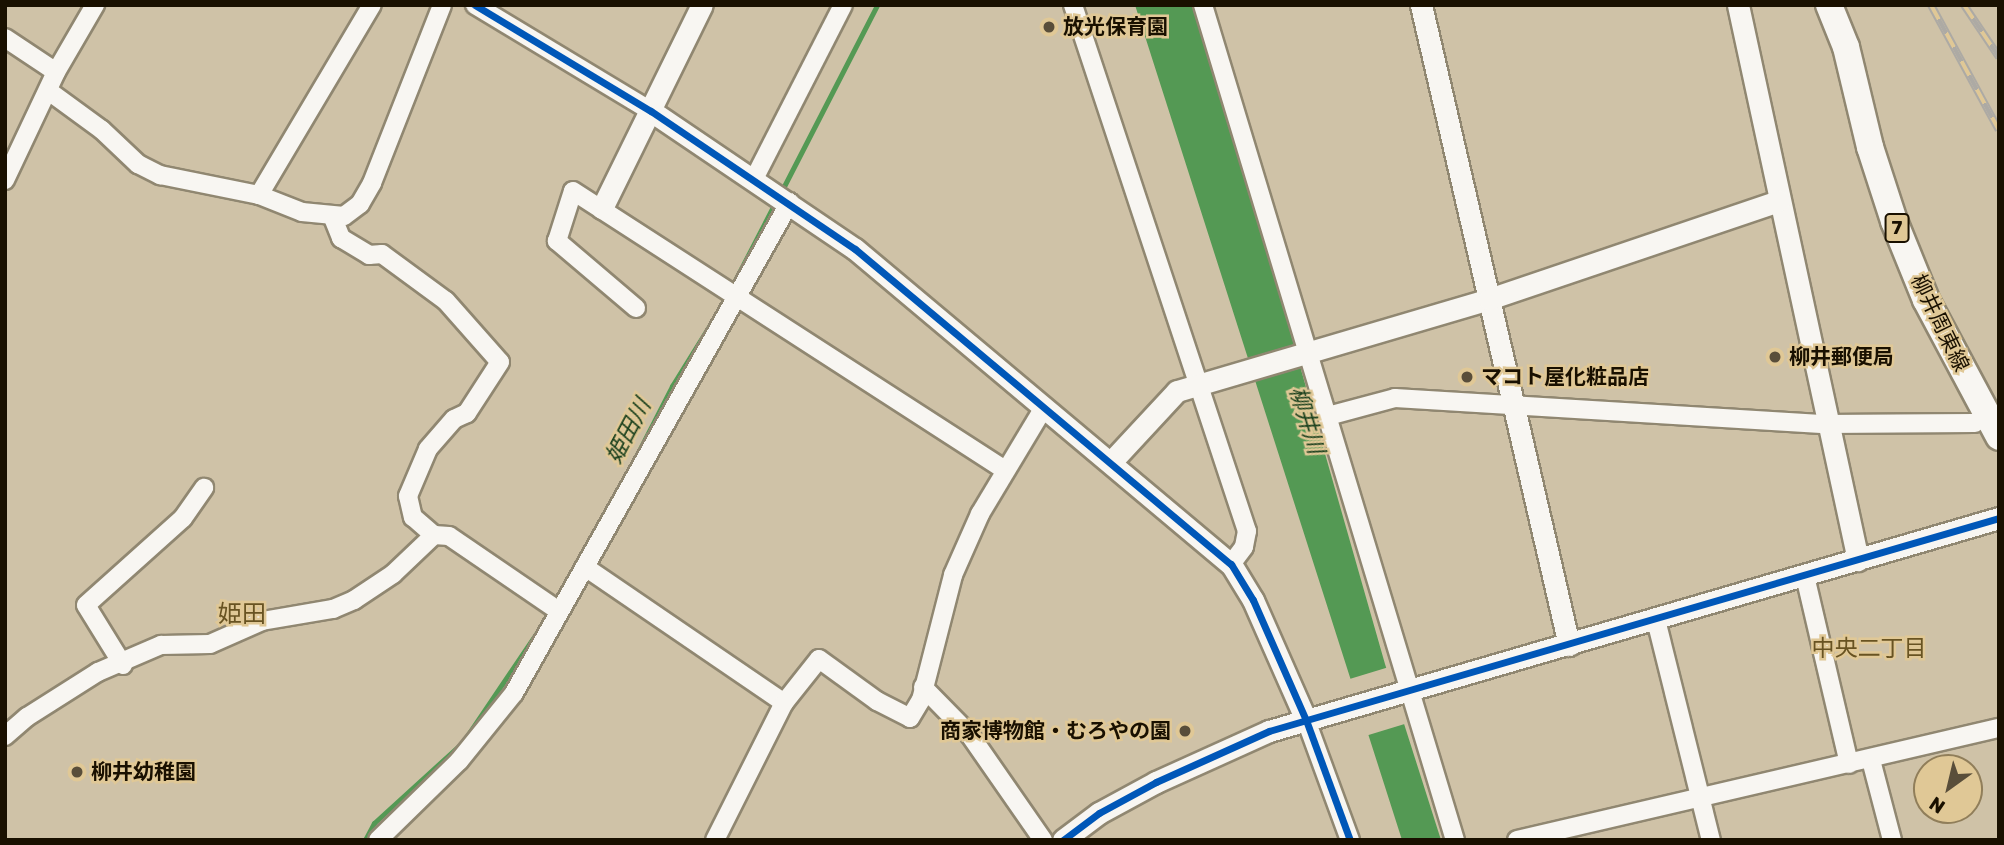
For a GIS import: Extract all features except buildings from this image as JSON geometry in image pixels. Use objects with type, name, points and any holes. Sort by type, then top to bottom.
[{"type":"main road","name":"柳井周東線","points":[[1829,5],[1846,47],[1870,147],[1894,220],[1926,300],[1991,426]]},
{"type":"street","points":[[5,180],[50,92],[56,72],[95,5]]},
{"type":"street","points":[[259,195],[372,5]]},
{"type":"street","points":[[50,92],[102,130],[138,164],[189,183],[259,195],[302,212],[333,218],[355,209],[372,183],[442,5]]},
{"type":"street","points":[[475,5],[650,111],[783,197],[855,249],[1231,564],[1252,600],[1307,720],[1350,840]]},
{"type":"street","points":[[602,208],[702,5]]},
{"type":"street","points":[[754,178],[843,5]]},
{"type":"street","points":[[1073,5],[1247,531],[1244,547],[1231,564]]},
{"type":"street","points":[[1203,5],[1301,356],[1328,416],[1405,694],[1455,840]]},
{"type":"street","points":[[1421,5],[1569,645]]},
{"type":"street","points":[[1738,5],[1825,424],[1858,560]]},
{"type":"street","points":[[5,38],[56,72]]},
{"type":"street","points":[[636,308],[557,241],[573,191],[736,292],[1005,470]]},
{"type":"street","points":[[379,840],[487,729],[514,693],[640,475],[783,197]]},
{"type":"street","points":[[1111,462],[1157,408],[1177,391],[1199,383],[1229,379],[1489,299],[1779,201]]},
{"type":"street","points":[[333,218],[341,238],[369,255],[382,254],[446,300],[500,362],[467,413],[454,419],[428,449],[408,496],[413,517],[434,535],[449,536],[559,611]]},
{"type":"street","points":[[1328,416],[1395,398],[1513,402],[1825,424],[1991,426]]},
{"type":"street","points":[[715,840],[784,703],[819,659],[877,701],[910,718],[923,687],[943,599],[1005,470],[1043,409]]},
{"type":"street","points":[[122,665],[86,605],[183,518],[204,488]]},
{"type":"street","points":[[1063,840],[1099,813],[1156,782],[1269,731],[1405,694],[1999,518]]},
{"type":"street","points":[[5,736],[27,717],[98,672],[122,665],[161,645],[210,644],[262,621],[332,609],[354,600],[393,573],[434,535]]},
{"type":"street","points":[[585,567],[784,703]]},
{"type":"street","points":[[1805,576],[1849,764]]},
{"type":"street","points":[[1656,620],[1711,840]]},
{"type":"street","points":[[923,687],[970,735],[1043,840]]},
{"type":"street","points":[[1517,840],[1999,729]]},
{"type":"street","points":[[1871,760],[1892,840]]},
{"type":"water","name":"柳井川","points":[[1135,5],[1197,5],[1385,664],[1441,840],[1402,840]]},
{"type":"pier","points":[[1389,667],[1406,723],[1366,736],[1349,679]]},
{"type":"waterway","name":"姫田川","points":[[780,194],[877,5]]},
{"type":"waterway","name":"姫田川","points":[[730,290],[775,203]]},
{"type":"waterway","name":"姫田川","points":[[624,480],[672,386],[724,302]]},
{"type":"waterway","name":"姫田川","points":[[365,840],[374,823],[463,742],[546,619]]},
{"type":"railway","points":[[1931,5],[1999,130]]},
{"type":"railway","points":[[1964,5],[1999,57]]},
{"type":"cycle path","points":[[475,5],[651,111],[855,249],[1231,564],[1253,600],[1306,720],[1350,840]]},
{"type":"cycle path","points":[[1063,840],[1099,813],[1156,782],[1269,731],[1999,518]]},
{"type":"place","name":"放光保育園","points":[[1049,27]]},
{"type":"place","name":"柳井郵便局","points":[[1775,357]]},
{"type":"place","name":"マコト屋化粧品店","points":[[1467,377]]},
{"type":"place","name":"商家博物館・むろやの園","points":[[1185,731]]},
{"type":"place","name":"柳井幼稚園","points":[[77,772]]},
{"type":"district","name":"姫田","points":[[242,615]]},
{"type":"district","name":"中央二丁目","points":[[1869,648]]}]
